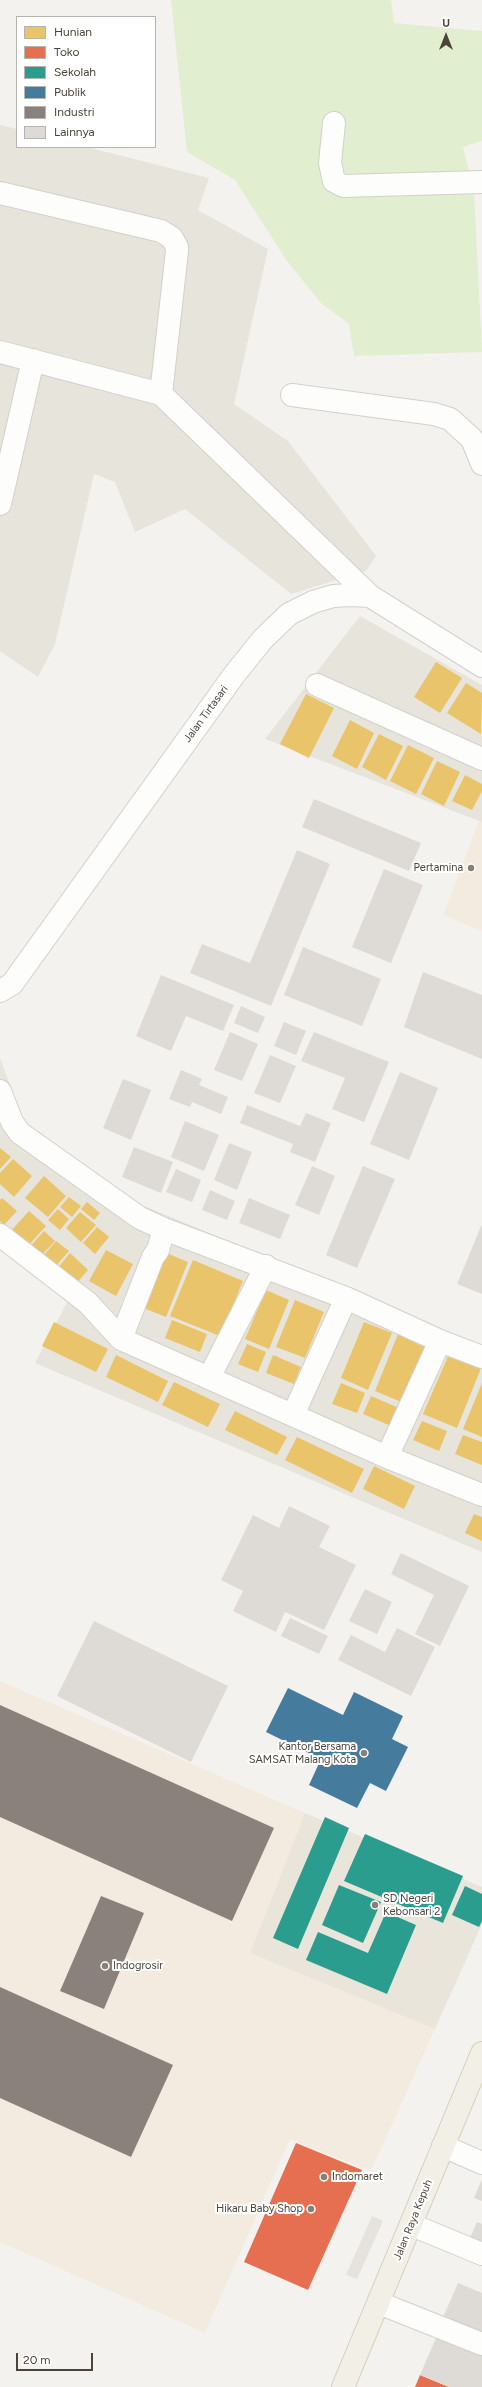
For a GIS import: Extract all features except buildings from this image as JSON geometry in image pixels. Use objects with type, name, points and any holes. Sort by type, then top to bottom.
[{"type":"main road","name":"Jalan Raya Kepuh","points":[[343,2387],[412,2225],[482,2053]]},
{"type":"street","points":[[334,123],[330,163],[334,181],[349,187],[482,182]]},
{"type":"street","points":[[0,193],[161,231],[175,242],[176,269],[161,394]]},
{"type":"street","points":[[0,352],[161,394],[370,596]]},
{"type":"street","points":[[0,504],[33,360]]},
{"type":"street","points":[[292,395],[434,414],[450,419],[472,439],[482,464]]},
{"type":"street","name":"Jalan Tirtasari","points":[[0,991],[12,984],[234,675],[263,639],[289,614],[313,602],[351,595],[370,596],[482,666]]},
{"type":"street","points":[[316,685],[482,759]]},
{"type":"street","points":[[0,1091],[12,1122],[20,1133],[140,1218],[164,1229],[266,1266],[346,1298],[440,1341],[482,1357]]},
{"type":"street","points":[[121,1339],[158,1250],[164,1229]]},
{"type":"street","points":[[0,1235],[88,1303],[121,1339],[292,1416],[387,1457],[482,1495]]},
{"type":"street","points":[[209,1378],[266,1266]]},
{"type":"street","points":[[292,1416],[346,1298]]},
{"type":"street","points":[[387,1457],[440,1341]]},
{"type":"street","points":[[443,2146],[482,2163]]},
{"type":"street","points":[[412,2225],[482,2254]]},
{"type":"street","points":[[379,2303],[482,2344]]},
{"type":"shaded area","points":[[0,125],[16,129],[16,148],[91,148],[209,178],[198,210],[268,249],[234,404],[288,441],[376,556],[366,571],[291,594],[185,509],[135,532],[115,482],[94,474],[55,644],[38,677],[0,651]]},
{"type":"shaded area","points":[[360,616],[482,685],[482,822],[265,739]]},
{"type":"shaded area","name":"Pertamina","points":[[479,821],[482,822],[482,931],[443,915]]},
{"type":"shaded area","points":[[0,1058],[26,1129],[120,1196],[482,1346],[482,1552],[35,1363],[71,1295],[0,1243]]},
{"type":"shaded area","points":[[0,1681],[305,1813],[250,1953],[435,2029],[371,2171],[290,2139],[205,2333],[0,2242]]},
{"type":"shaded area","name":"SD Negeri Kebonsari 2","points":[[305,1813],[482,1887],[482,1924],[435,2029],[250,1953]]},
{"type":"shaded area","points":[[372,2216],[383,2221],[357,2279],[346,2275]]},
{"type":"green space","points":[[171,0],[391,0],[394,23],[482,31],[482,141],[463,147],[474,192],[482,352],[354,356],[349,324],[321,303],[287,261],[235,180],[187,152]]},
{"type":"place","name":"Pertamina","points":[[471,868]]},
{"type":"place","name":"Kantor Bersama SAMSAT Malang Kota","points":[[364,1753]]},
{"type":"place","name":"SD Negeri Kebonsari 2","points":[[375,1905]]},
{"type":"place","name":"Indogrosir","points":[[105,1966]]},
{"type":"place","name":"Indomaret","points":[[324,2177]]},
{"type":"place","name":"Hikaru Baby Shop","points":[[311,2209]]}]
